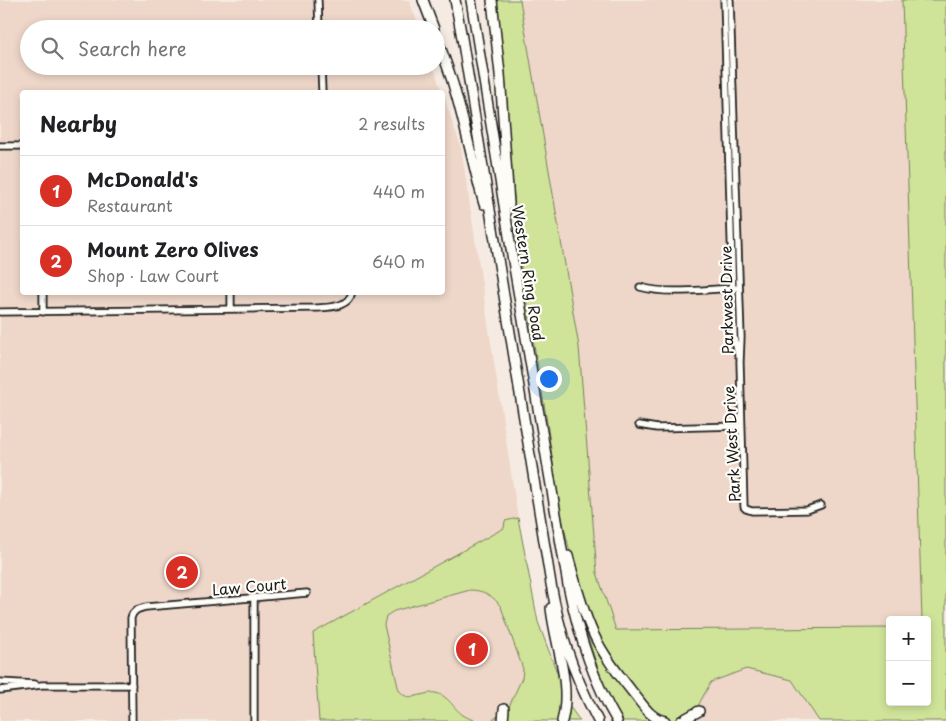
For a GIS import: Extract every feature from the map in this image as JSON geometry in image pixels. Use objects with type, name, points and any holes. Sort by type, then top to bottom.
[{"type":"highway","points":[[422,0],[430,20]]},
{"type":"highway","name":"Western Ring Road","points":[[455,0],[551,584],[560,628],[570,658],[579,683],[598,721]]},
{"type":"highway","name":"Western Ring Road","points":[[471,0],[568,585],[579,632],[594,676],[617,721]]},
{"type":"highway","points":[[492,0],[500,74],[513,261]]},
{"type":"highway","points":[[445,59],[455,90],[478,184],[494,236]]},
{"type":"highway","points":[[535,489],[552,622],[564,678],[565,700],[562,721]]},
{"type":"highway","points":[[554,508],[579,597],[598,642],[612,665],[645,708],[656,718],[665,721]]},
{"type":"highway","points":[[503,721],[504,709]]},
{"type":"highway","points":[[681,721],[700,711]]},
{"type":"street","points":[[318,0],[319,20]]},
{"type":"street","name":"Parkwest Drive","points":[[724,0],[728,42],[736,288],[734,337],[740,362]]},
{"type":"street","name":"Parkwest Drive","points":[[728,42],[730,0]]},
{"type":"street","points":[[321,75],[322,90]]},
{"type":"street","points":[[0,146],[20,146]]},
{"type":"street","points":[[640,287],[649,290],[665,291],[736,288]]},
{"type":"street","points":[[43,295],[43,312]]},
{"type":"street","points":[[230,295],[231,310]]},
{"type":"street","points":[[0,312],[316,308],[344,304],[350,300],[351,295]]},
{"type":"street","name":"Park West Drive","points":[[740,362],[744,503],[746,509],[752,511],[808,510],[821,505]]},
{"type":"street","points":[[639,425],[657,428],[741,426]]},
{"type":"street","name":"Law Court","points":[[132,685],[131,618],[134,611],[146,607],[307,593]]},
{"type":"street","points":[[254,598],[254,721]]},
{"type":"street","points":[[0,682],[42,685]]},
{"type":"street","points":[[0,690],[42,685],[132,685],[132,721]]},
{"type":"shaded area","points":[[0,0],[409,0],[417,20],[20,20],[20,75],[436,75],[441,90],[20,90],[20,295],[445,295],[445,100],[461,147],[518,518],[505,521],[505,528],[314,633],[319,721],[0,721]]},
{"type":"shaded area","points":[[520,0],[903,0],[922,616],[886,616],[886,628],[616,630],[597,573],[579,347]]},
{"type":"shaded area","points":[[470,590],[480,591],[489,595],[501,607],[523,669],[522,678],[507,711],[490,721],[477,721],[464,716],[445,697],[437,694],[429,693],[409,697],[402,694],[398,687],[384,626],[386,616],[394,611]]},
{"type":"shaded area","points":[[746,669],[792,680],[819,721],[696,721],[697,709],[711,682]]},
{"type":"green space","points":[[496,0],[520,0],[579,347],[597,573],[616,630],[886,628],[886,706],[931,706],[931,616],[922,616],[902,0],[946,0],[946,721],[819,721],[792,680],[746,669],[711,682],[698,706],[696,721],[623,721],[611,703],[585,628],[592,620],[573,565],[560,510],[518,249]]},
{"type":"green space","points":[[518,518],[538,622],[570,707],[580,721],[490,721],[507,711],[522,678],[523,669],[501,607],[488,594],[470,590],[394,611],[386,616],[384,625],[401,693],[409,697],[436,693],[448,699],[463,715],[477,721],[319,721],[313,633],[504,528],[505,521]]},
{"type":"place","name":"Mount Zero Olives","points":[[182,572]]},
{"type":"place","name":"McDonald's","points":[[472,649]]}]
